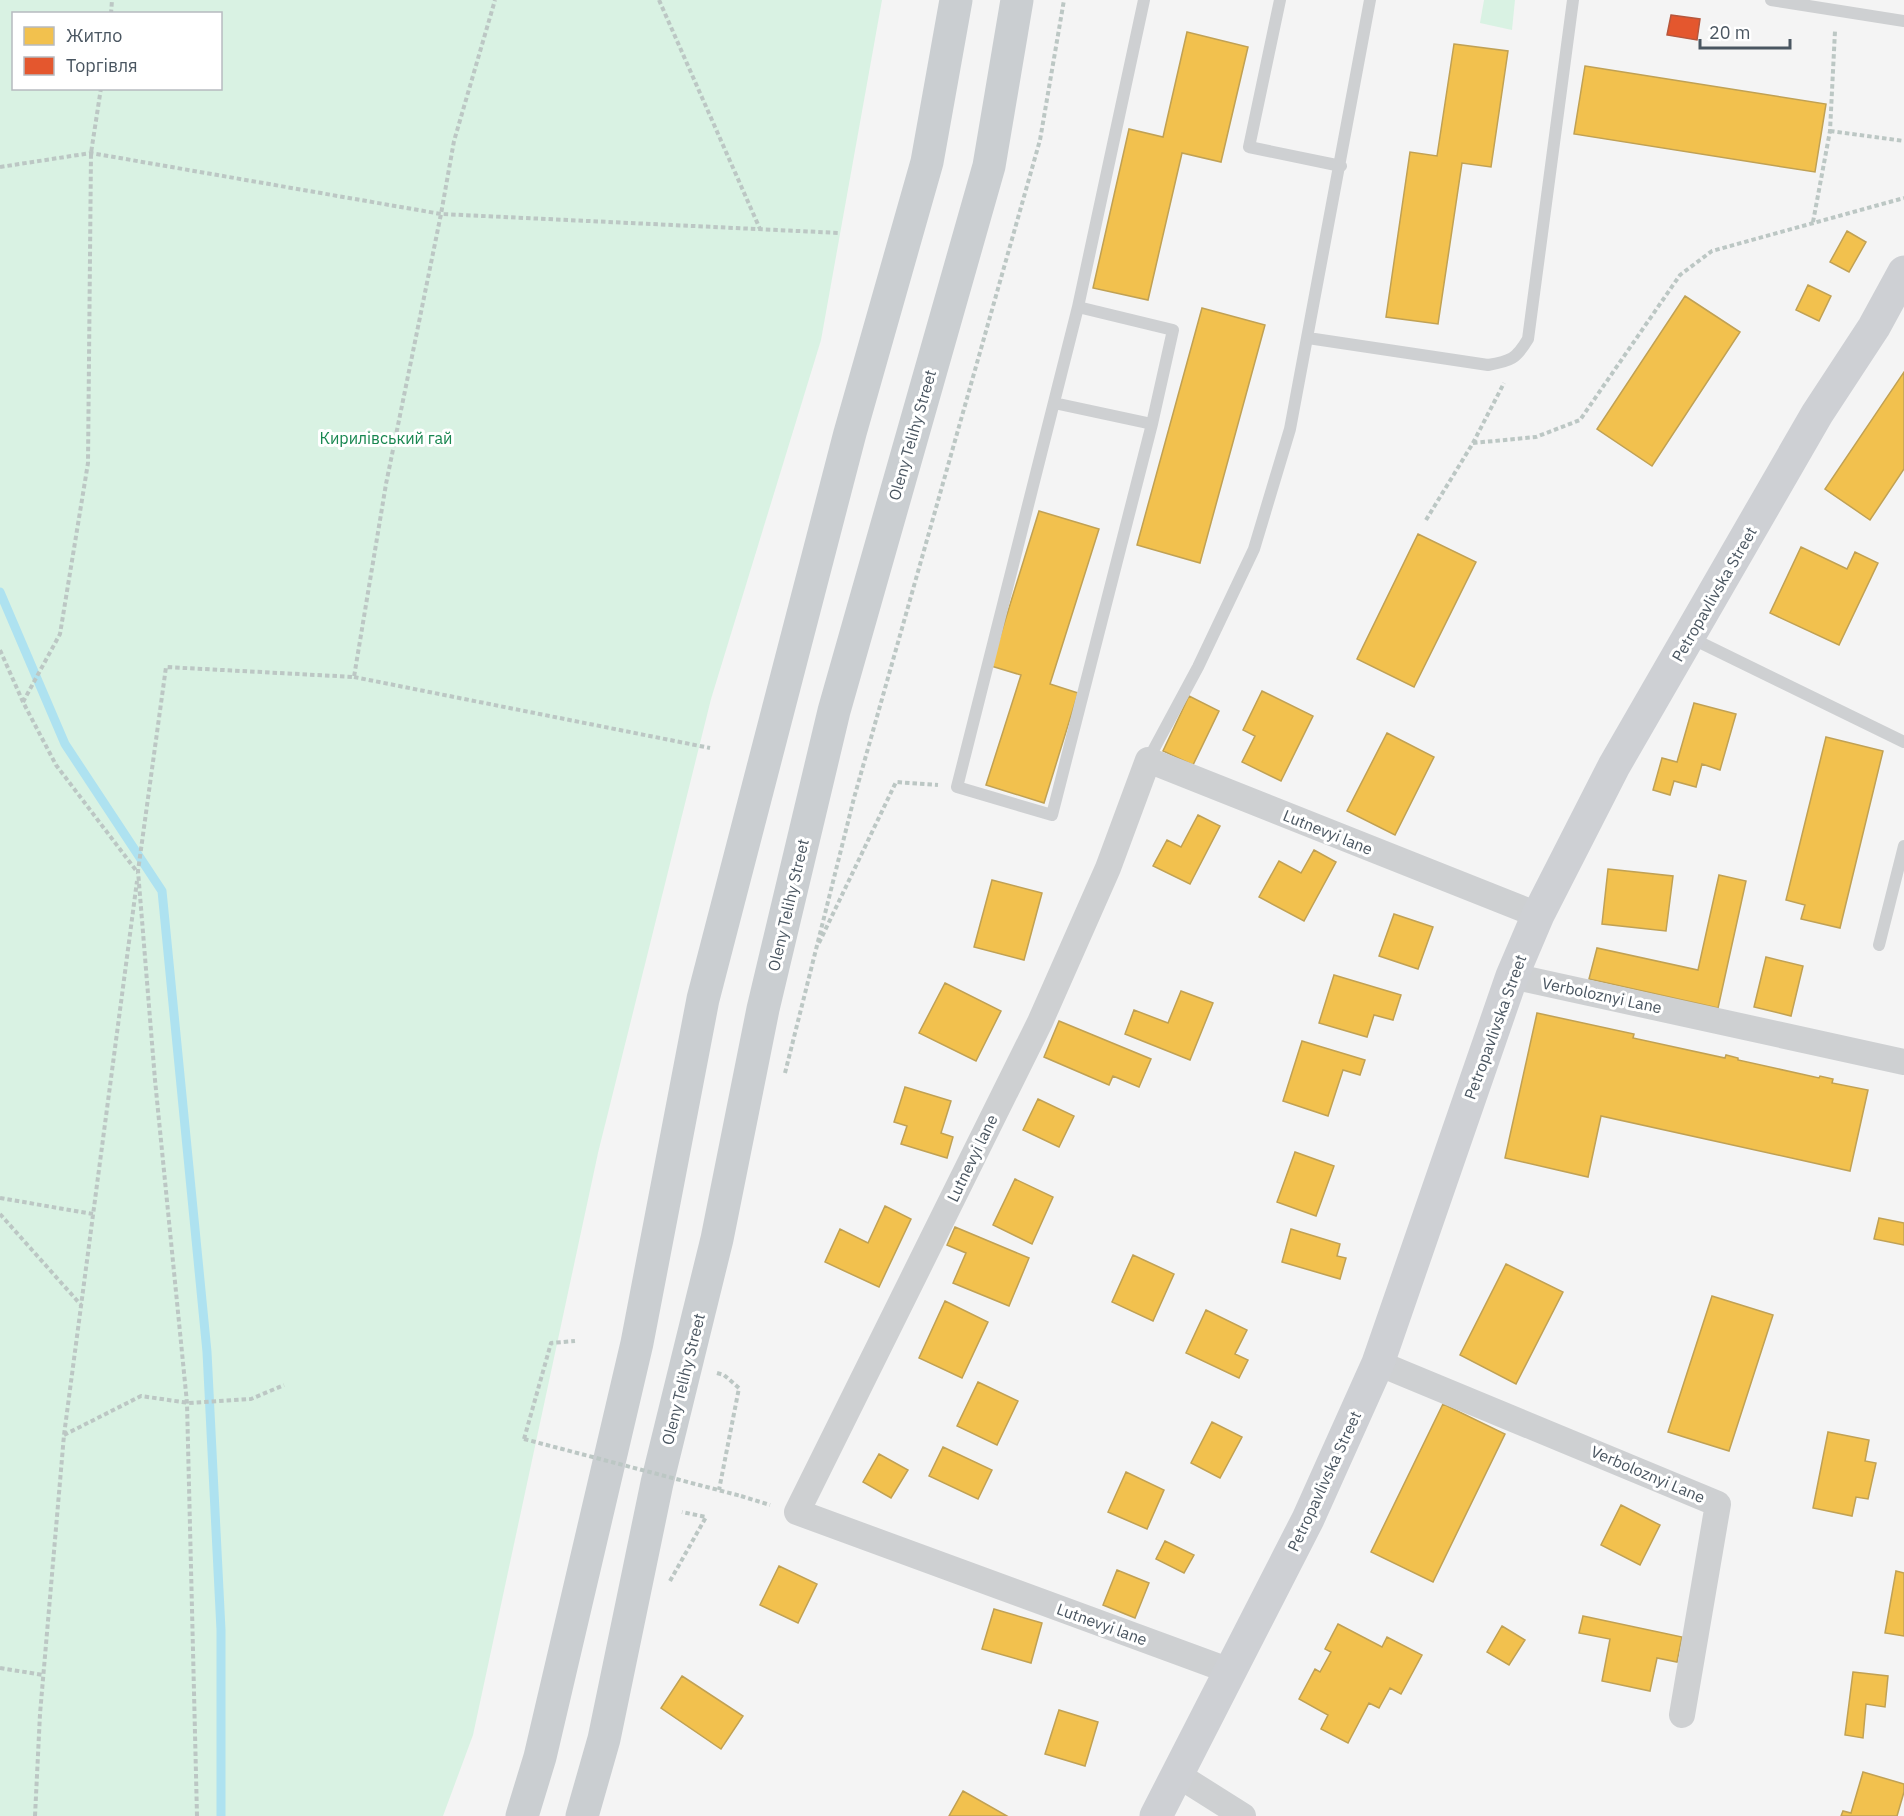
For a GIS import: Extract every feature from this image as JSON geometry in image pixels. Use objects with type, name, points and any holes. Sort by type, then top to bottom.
[{"type":"main road","points":[[522,1816],[540,1757],[637,1343],[703,999],[850,433],[927,162],[956,0]]},
{"type":"main road","name":"Oleny Telihy Street","points":[[583,1815],[603,1739],[657,1483],[717,1239],[763,1009],[823,757],[989,166],[1017,0]]},
{"type":"street","name":"Petropavlivska Street","points":[[1156,1816],[1308,1519],[1378,1363],[1512,976],[1538,915],[1614,766],[1816,414],[1874,327],[1904,272]]},
{"type":"street","name":"Lutnevyi lane","points":[[1230,1671],[797,1512],[1040,1022],[1108,868],[1148,760],[1538,915]]},
{"type":"street","name":"Verboloznyi Lane","points":[[1512,976],[1904,1062]]},
{"type":"street","name":"Verboloznyi Lane","points":[[1378,1363],[1719,1504],[1682,1715]]},
{"type":"street","points":[[1178,1775],[1243,1816]]},
{"type":"lane","points":[[1078,307],[1173,330],[1152,424],[1052,815],[957,787],[1078,307],[1144,0]]},
{"type":"lane","points":[[1280,0],[1249,147],[1341,166]]},
{"type":"lane","points":[[1148,760],[1198,667],[1254,549],[1290,429],[1371,0]]},
{"type":"lane","points":[[1308,338],[1488,365],[1506,362],[1518,356],[1528,339],[1573,0]]},
{"type":"lane","points":[[1771,0],[1904,21]]},
{"type":"lane","points":[[1054,402],[1152,424]]},
{"type":"lane","points":[[1689,637],[1904,742]]},
{"type":"lane","points":[[1879,945],[1904,846]]},
{"type":"path","points":[[354,677],[386,484],[454,141],[495,0]]},
{"type":"path","points":[[659,0],[760,229]]},
{"type":"path","points":[[785,1073],[854,798],[1040,140],[1064,0]]},
{"type":"path","points":[[1813,223],[1830,131],[1835,10]]},
{"type":"path","points":[[24,700],[60,634],[88,463],[91,153],[101,90]]},
{"type":"path","points":[[1830,131],[1904,141]]},
{"type":"path","points":[[0,166],[91,153],[441,214],[840,233]]},
{"type":"path","points":[[1473,443],[1536,437],[1580,420],[1680,275],[1712,251],[1904,198]]},
{"type":"path","points":[[1426,520],[1473,443],[1518,356]]},
{"type":"path","points":[[0,650],[56,765],[139,870],[155,1080],[188,1403],[197,1816]]},
{"type":"path","points":[[35,1816],[43,1675],[64,1435],[166,667],[354,677],[710,748]]},
{"type":"path","points":[[816,951],[896,782],[957,787]]},
{"type":"path","points":[[0,1198],[93,1214]]},
{"type":"path","points":[[0,1214],[81,1305]]},
{"type":"path","points":[[575,1341],[551,1343],[524,1439],[741,1496]]},
{"type":"path","points":[[719,1490],[739,1388],[724,1375]]},
{"type":"path","points":[[64,1435],[141,1396],[188,1403],[251,1400],[284,1385]]},
{"type":"path","points":[[669,1583],[706,1517],[682,1512]]},
{"type":"path","points":[[0,1668],[43,1675]]},
{"type":"green space","name":"Кирилівський гай","points":[[0,0],[882,0],[821,340],[711,699],[598,1153],[473,1735],[443,1816],[0,1816]]},
{"type":"green space","points":[[1484,0],[1515,0],[1512,30],[1480,23]]},
{"type":"building: Житло","points":[[1187,32],[1248,47],[1221,162],[1182,153],[1148,300],[1093,288],[1129,129],[1163,137]]},
{"type":"building: Житло","points":[[1454,44],[1508,51],[1491,167],[1462,163],[1438,324],[1386,317],[1410,152],[1437,156]]},
{"type":"building: Житло","points":[[1585,66],[1826,104],[1815,172],[1574,134]]},
{"type":"building: Житло","points":[[1847,231],[1866,242],[1849,272],[1830,262]]},
{"type":"building: Житло","points":[[1808,285],[1831,296],[1819,321],[1796,310]]},
{"type":"building: Житло","points":[[1685,296],[1740,332],[1652,466],[1597,429]]},
{"type":"building: Житло","points":[[1202,308],[1265,325],[1200,563],[1137,545]]},
{"type":"building: Житло","points":[[1904,372],[1904,469],[1870,520],[1825,489]]},
{"type":"building: Житло","points":[[1039,511],[1099,529],[1050,684],[1078,693],[1044,803],[986,785],[1021,675],[991,666]]},
{"type":"building: Житло","points":[[1418,534],[1476,562],[1414,687],[1357,659]]},
{"type":"building: Житло","points":[[1801,547],[1847,569],[1855,552],[1878,563],[1839,645],[1770,613]]},
{"type":"building: Житло","points":[[1262,691],[1313,716],[1281,781],[1242,762],[1255,736],[1243,730]]},
{"type":"building: Житло","points":[[1189,696],[1219,711],[1193,765],[1163,751]]},
{"type":"building: Житло","points":[[1694,703],[1736,714],[1720,770],[1702,764],[1696,787],[1674,781],[1670,795],[1653,790],[1662,758],[1677,762]]},
{"type":"building: Житло","points":[[1387,733],[1434,757],[1395,835],[1347,811]]},
{"type":"building: Житло","points":[[1826,737],[1883,751],[1840,928],[1801,919],[1805,905],[1786,900]]},
{"type":"building: Житло","points":[[1198,815],[1220,826],[1190,884],[1153,866],[1167,840],[1181,847]]},
{"type":"building: Житло","points":[[1314,850],[1336,862],[1304,921],[1259,897],[1279,861],[1301,873]]},
{"type":"building: Житло","points":[[1608,869],[1673,876],[1666,931],[1602,924]]},
{"type":"building: Житло","points":[[1719,875],[1746,881],[1718,1008],[1589,979],[1597,948],[1698,970]]},
{"type":"building: Житло","points":[[992,880],[1042,893],[1024,960],[974,947]]},
{"type":"building: Житло","points":[[1394,914],[1433,927],[1418,969],[1379,956]]},
{"type":"building: Житло","points":[[1766,957],[1803,966],[1791,1016],[1754,1007]]},
{"type":"building: Житло","points":[[1334,975],[1401,995],[1393,1020],[1374,1015],[1367,1037],[1319,1023]]},
{"type":"building: Житло","points":[[945,983],[1001,1011],[976,1061],[919,1033]]},
{"type":"building: Житло","points":[[1181,991],[1213,1003],[1190,1060],[1125,1034],[1134,1010],[1168,1023]]},
{"type":"building: Житло","points":[[1537,1013],[1634,1034],[1633,1038],[1725,1058],[1726,1055],[1738,1058],[1738,1060],[1833,1079],[1832,1083],[1868,1090],[1850,1171],[1601,1116],[1588,1177],[1505,1158]]},
{"type":"building: Житло","points":[[1059,1021],[1151,1059],[1139,1087],[1113,1076],[1109,1085],[1044,1057]]},
{"type":"building: Житло","points":[[1302,1041],[1365,1060],[1360,1075],[1343,1070],[1328,1116],[1283,1101]]},
{"type":"building: Житло","points":[[905,1087],[951,1101],[941,1133],[953,1137],[947,1158],[901,1144],[907,1126],[894,1122]]},
{"type":"building: Житло","points":[[1038,1099],[1074,1116],[1059,1147],[1023,1130]]},
{"type":"building: Житло","points":[[1295,1152],[1334,1166],[1316,1216],[1277,1202]]},
{"type":"building: Житло","points":[[1015,1179],[1053,1197],[1032,1244],[993,1225]]},
{"type":"building: Житло","points":[[885,1206],[911,1219],[879,1287],[825,1262],[840,1229],[868,1243]]},
{"type":"building: Житло","points":[[1879,1218],[1904,1223],[1904,1245],[1874,1239]]},
{"type":"building: Житло","points":[[955,1227],[1029,1258],[1009,1306],[953,1283],[966,1253],[947,1245]]},
{"type":"building: Житло","points":[[1291,1229],[1340,1244],[1337,1256],[1346,1258],[1340,1279],[1282,1262]]},
{"type":"building: Житло","points":[[1133,1255],[1174,1274],[1153,1321],[1112,1302]]},
{"type":"building: Житло","points":[[1506,1264],[1563,1292],[1516,1384],[1460,1355]]},
{"type":"building: Житло","points":[[1712,1296],[1773,1315],[1729,1451],[1668,1432]]},
{"type":"building: Житло","points":[[945,1301],[988,1322],[962,1378],[919,1358]]},
{"type":"building: Житло","points":[[1206,1310],[1247,1330],[1235,1354],[1248,1360],[1239,1378],[1186,1353]]},
{"type":"building: Житло","points":[[978,1382],[1018,1401],[997,1445],[957,1426]]},
{"type":"building: Житло","points":[[1443,1404],[1505,1434],[1433,1582],[1371,1552]]},
{"type":"building: Житло","points":[[1212,1422],[1242,1437],[1220,1478],[1191,1463]]},
{"type":"building: Житло","points":[[1828,1432],[1869,1440],[1865,1461],[1876,1463],[1868,1499],[1856,1497],[1852,1516],[1813,1508]]},
{"type":"building: Житло","points":[[943,1447],[992,1470],[978,1499],[929,1476]]},
{"type":"building: Житло","points":[[879,1454],[908,1470],[891,1498],[863,1482]]},
{"type":"building: Житло","points":[[1126,1472],[1164,1490],[1147,1529],[1108,1512]]},
{"type":"building: Житло","points":[[1621,1505],[1660,1525],[1640,1565],[1601,1545]]},
{"type":"building: Житло","points":[[1165,1541],[1194,1555],[1184,1573],[1156,1559]]},
{"type":"building: Житло","points":[[779,1566],[817,1584],[798,1623],[760,1605]]},
{"type":"building: Житло","points":[[1117,1570],[1149,1583],[1135,1618],[1103,1605]]},
{"type":"building: Житло","points":[[1896,1571],[1904,1573],[1904,1636],[1885,1633]]},
{"type":"building: Житло","points":[[994,1609],[1042,1623],[1031,1663],[982,1649]]},
{"type":"building: Житло","points":[[1583,1616],[1682,1637],[1677,1662],[1657,1658],[1650,1691],[1602,1681],[1610,1639],[1579,1633]]},
{"type":"building: Житло","points":[[1338,1624],[1382,1647],[1387,1637],[1422,1655],[1401,1694],[1390,1688],[1379,1708],[1369,1703],[1348,1743],[1321,1729],[1328,1715],[1299,1699],[1315,1669],[1320,1672],[1331,1652],[1325,1649]]},
{"type":"building: Житло","points":[[1502,1626],[1525,1640],[1509,1665],[1487,1652]]},
{"type":"building: Житло","points":[[1853,1672],[1888,1676],[1885,1707],[1866,1704],[1863,1738],[1845,1735]]},
{"type":"building: Житло","points":[[682,1676],[743,1716],[721,1749],[661,1708]]},
{"type":"building: Житло","points":[[1059,1710],[1098,1722],[1085,1766],[1045,1754]]},
{"type":"building: Житло","points":[[1863,1772],[1904,1784],[1897,1816],[1841,1816],[1843,1811],[1851,1813]]},
{"type":"building: Житло","points":[[963,1791],[1007,1816],[949,1816]]},
{"type":"building: Торгівля","points":[[1671,15],[1700,19],[1697,40],[1667,35]]},
{"type":"waterway","points":[[0,592],[65,744],[162,891],[207,1352],[221,1630],[221,1816]]}]
